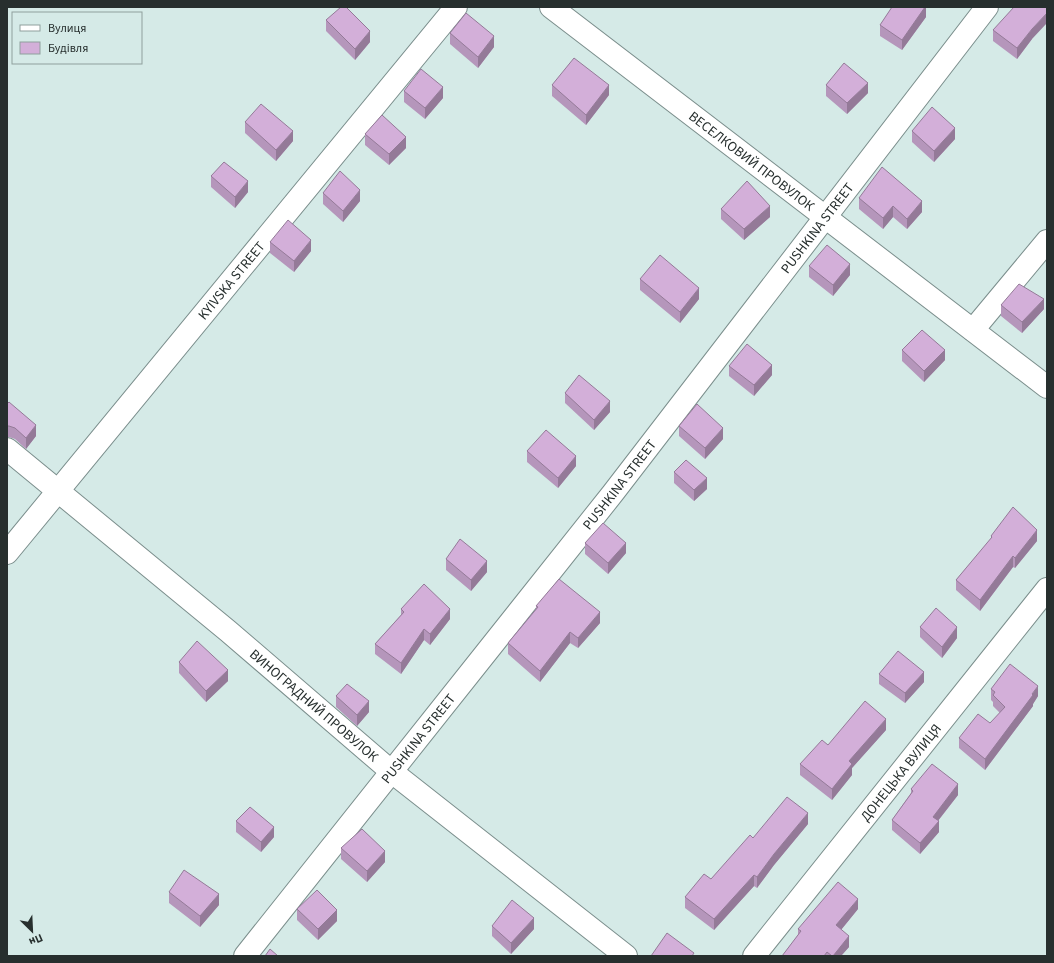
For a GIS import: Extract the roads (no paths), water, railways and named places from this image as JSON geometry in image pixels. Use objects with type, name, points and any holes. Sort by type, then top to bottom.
[{"type":"street","name":"KYIVSKA STREET","points":[[7,553],[456,7]]},
{"type":"street","name":"ВЕСЕЛКОВИЙ ПРОВУЛОК","points":[[551,7],[1047,387]]},
{"type":"street","name":"PUSHKINA STREET","points":[[245,956],[613,493],[987,7]]},
{"type":"street","points":[[973,330],[1047,241]]},
{"type":"street","name":"ВИНОГРАДНИЙ ПРОВУЛОК","points":[[7,449],[228,631],[392,772],[626,956]]},
{"type":"street","name":"ДОНЕЦЬКА ВУЛИЦЯ","points":[[754,956],[1047,589]]}]
